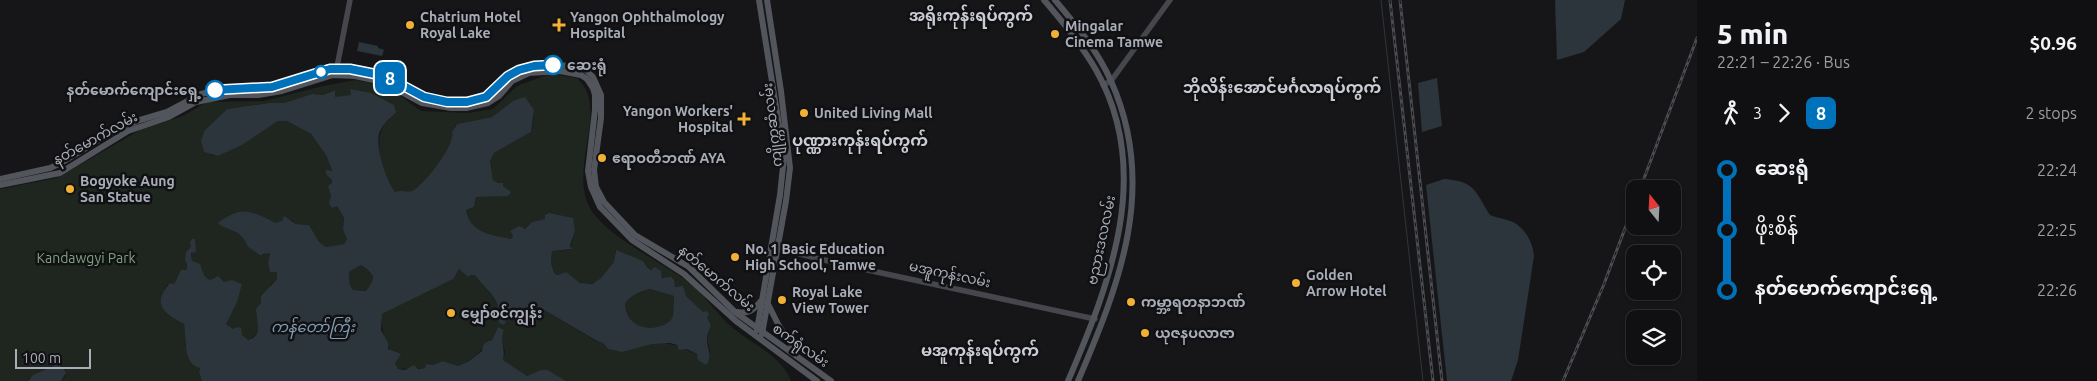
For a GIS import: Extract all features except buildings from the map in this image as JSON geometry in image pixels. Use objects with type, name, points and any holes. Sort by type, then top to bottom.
[{"type":"main road","name":"ကျိုက္ကဆံလမ်း","points":[[759,0],[784,156],[764,301]]},
{"type":"main road","name":"ကျိုက္ကဆံလမ်း","points":[[764,301],[778,248],[786,201],[790,156],[767,0]]},
{"type":"main road","name":"ဗညားဒလလမ်း","points":[[1044,0],[1072,34],[1104,85],[1122,146],[1125,184],[1117,240],[1095,319],[1068,381]]},
{"type":"main road","name":"ဗညားဒလလမ်း","points":[[1055,0],[1082,32],[1111,81],[1123,113],[1130,144],[1134,176],[1132,208],[1114,291],[1078,381]]},
{"type":"main road","name":"နတ်မောက်လမ်း","points":[[0,179],[50,168],[132,122],[166,112],[192,98],[229,88],[272,87],[336,72],[375,76],[402,84],[424,97],[458,102],[486,97],[508,76],[527,67],[571,65],[586,70],[594,77],[601,95],[601,118],[594,170],[596,187],[604,202],[635,235],[689,267],[735,312],[760,330]]},
{"type":"main road","name":"နတ်မောက်လမ်း","points":[[375,76],[422,104],[450,108],[479,106],[488,103],[499,96],[512,81],[529,73],[560,71],[581,75],[587,79],[594,90],[596,110],[588,172],[590,187],[600,207],[625,235],[684,274],[736,321],[758,338]]},
{"type":"main road","name":"နတ်မောက်လမ်း","points":[[0,185],[60,172],[128,131],[169,116],[204,99],[230,94],[258,95],[282,91],[336,72]]},
{"type":"main road","points":[[90,146],[96,151]]},
{"type":"main road","points":[[735,312],[745,314],[764,301]]},
{"type":"main road","points":[[758,338],[764,301]]},
{"type":"main road","points":[[764,301],[798,356]]},
{"type":"main road","name":"စက်ရုံလမ်း","points":[[760,330],[829,380]]},
{"type":"main road","name":"စက်ရုံလမ်း","points":[[758,338],[817,381]]},
{"type":"main road","points":[[802,369],[805,381]]},
{"type":"street","points":[[336,72],[350,0]]},
{"type":"street","points":[[1104,85],[1111,81],[1170,0]]},
{"type":"street","name":"မအူကုန်းလမ်း","points":[[771,247],[1095,319]]},
{"type":"street","points":[[817,381],[821,374]]},
{"type":"green space","name":"Kandawgyi Park","points":[[549,74],[577,78],[586,90],[590,105],[590,121],[583,173],[584,190],[589,206],[596,217],[619,237],[694,287],[733,328],[774,357],[787,372],[791,381],[566,381],[548,370],[527,376],[503,360],[505,352],[498,327],[492,340],[486,342],[474,357],[458,366],[443,361],[425,368],[398,369],[395,363],[397,359],[389,349],[385,338],[382,327],[382,314],[452,279],[459,269],[470,275],[475,275],[493,296],[500,314],[500,323],[504,325],[516,309],[539,307],[598,342],[603,343],[608,349],[617,351],[657,342],[684,348],[709,361],[710,351],[707,339],[711,325],[708,319],[689,299],[670,282],[649,269],[643,261],[615,251],[614,263],[610,270],[599,280],[591,283],[581,283],[554,273],[551,263],[552,251],[570,250],[575,231],[565,216],[532,222],[525,229],[511,231],[513,236],[511,239],[483,232],[472,224],[466,210],[474,207],[476,197],[500,196],[511,192],[493,180],[490,161],[494,153],[531,132],[534,115],[513,101],[492,117],[457,124],[447,152],[429,176],[412,191],[395,192],[382,165],[379,143],[384,125],[391,118],[350,90],[351,95],[335,98],[334,90],[323,95],[312,94],[284,103],[269,103],[227,109],[205,130],[211,155],[218,156],[242,145],[278,121],[287,121],[311,134],[326,155],[332,172],[329,172],[337,206],[344,218],[343,230],[347,239],[344,244],[326,247],[319,243],[309,225],[296,224],[292,220],[276,223],[247,212],[232,214],[219,223],[221,226],[238,233],[244,238],[248,247],[261,256],[268,252],[270,253],[268,263],[270,272],[277,272],[277,279],[271,284],[256,315],[259,327],[254,336],[247,340],[226,324],[228,319],[224,282],[214,277],[210,281],[192,262],[191,247],[185,271],[176,279],[174,285],[167,285],[162,305],[166,313],[184,324],[185,345],[200,368],[199,373],[202,381],[61,381],[66,375],[52,366],[28,379],[28,381],[0,381],[0,189],[57,178],[140,130],[183,116],[207,102],[264,101],[356,80],[388,87],[421,111],[468,113],[493,109],[517,86]]},
{"type":"green space","points":[[361,265],[373,276],[372,282],[366,291],[353,290],[350,285],[349,272]]},
{"type":"green space","points":[[650,289],[674,296],[673,316],[670,321],[663,325],[649,328],[630,319],[625,304],[636,294]]},
{"type":"water","points":[[1555,0],[1625,0],[1621,19],[1584,52],[1557,60]]},
{"type":"water","points":[[359,42],[378,46],[378,48],[384,50],[382,56],[357,51]]},
{"type":"water","points":[[1437,78],[1442,126],[1422,132],[1418,83]]},
{"type":"water","name":"ကန်တော်ကြီး","points":[[350,89],[371,93],[394,105],[396,112],[380,131],[379,145],[385,171],[395,192],[412,191],[425,180],[445,154],[452,138],[452,132],[457,124],[492,117],[513,101],[525,97],[534,110],[531,132],[494,153],[490,161],[493,180],[503,183],[503,186],[511,192],[507,196],[476,197],[474,207],[466,210],[472,224],[483,232],[511,239],[513,236],[510,231],[519,226],[525,229],[532,222],[545,219],[545,215],[549,213],[573,218],[575,231],[570,246],[572,249],[552,251],[551,263],[554,273],[558,275],[566,272],[580,283],[592,284],[601,278],[614,262],[616,250],[643,261],[651,270],[655,267],[661,271],[662,278],[671,277],[674,280],[675,287],[683,286],[686,296],[703,312],[707,311],[709,314],[707,318],[711,325],[707,337],[709,358],[706,365],[698,360],[697,354],[687,349],[679,350],[677,345],[670,343],[652,344],[622,352],[608,349],[603,343],[539,307],[516,309],[504,325],[499,323],[498,307],[493,296],[475,275],[468,277],[459,269],[453,279],[382,314],[381,330],[388,343],[388,349],[401,354],[395,363],[398,369],[405,370],[414,365],[418,369],[425,368],[426,364],[433,365],[443,361],[458,366],[469,361],[482,351],[485,343],[492,340],[498,327],[504,330],[502,337],[503,360],[527,376],[541,370],[548,370],[566,381],[202,381],[199,373],[200,368],[190,361],[186,350],[184,324],[166,312],[162,308],[161,303],[161,297],[170,283],[174,284],[181,270],[186,270],[186,252],[191,247],[190,242],[192,239],[195,239],[196,252],[191,253],[192,261],[200,264],[206,277],[210,280],[218,276],[224,282],[232,280],[242,284],[237,302],[226,324],[233,329],[241,328],[242,335],[248,340],[253,338],[258,331],[256,309],[261,303],[261,296],[277,279],[277,272],[270,272],[268,263],[270,253],[261,256],[248,247],[238,233],[218,223],[234,213],[241,212],[254,213],[276,223],[282,221],[284,216],[296,224],[309,225],[319,242],[326,247],[344,244],[347,239],[343,230],[344,218],[337,206],[332,208],[329,203],[331,196],[328,186],[332,183],[326,174],[326,170],[332,171],[326,155],[311,134],[287,121],[278,121],[242,145],[218,156],[204,152],[201,141],[205,130],[227,109],[269,103],[284,103],[312,94],[323,95],[335,90],[335,97],[351,95]],"holes":[[[361,265],[373,276],[372,282],[366,291],[353,290],[350,285],[349,272]],[[650,289],[674,296],[673,316],[670,321],[663,325],[649,328],[630,319],[625,304],[636,294]]]},
{"type":"water","points":[[1444,179],[1468,185],[1477,194],[1490,215],[1518,225],[1525,232],[1532,246],[1534,256],[1518,360],[1511,381],[1447,381],[1426,185]]},
{"type":"water","points":[[56,365],[62,367],[66,373],[61,381],[28,381],[33,375]]},
{"type":"waterway","points":[[1381,0],[1423,381]]},
{"type":"railway","points":[[1390,0],[1433,381]]},
{"type":"railway","points":[[1400,0],[1442,381]]},
{"type":"railway","points":[[1643,180],[1697,38]]},
{"type":"railway","points":[[1563,381],[1604,284],[1626,226]]},
{"type":"bus line","name":"8","points":[[215,90],[272,87],[336,68],[385,76],[424,97],[447,102],[467,102],[482,99],[491,94],[508,76],[519,70],[527,67],[553,65]]},
{"type":"place","name":"Chatrium Hotel Royal Lake","points":[[410,25]]},
{"type":"place","name":"Yangon Ophthalmology Hospital","points":[[559,25]]},
{"type":"place","name":"Mingalar Cinema Tamwe","points":[[1055,34]]},
{"type":"place","name":"ဆေးရုံ","points":[[553,65]]},
{"type":"place","name":"နတ်မောက်ကျောင်းရှေ့","points":[[215,90]]},
{"type":"place","name":"United Living Mall","points":[[804,113]]},
{"type":"place","name":"Yangon Workers' Hospital","points":[[744,119]]},
{"type":"place","name":"ဧရာဝတီဘဏ် AYA","points":[[602,158]]},
{"type":"place","name":"Bogyoke Aung San Statue","points":[[70,189]]},
{"type":"place","name":"No. 1 Basic Education High School, Tamwe","points":[[735,257]]},
{"type":"place","name":"Golden Arrow Hotel","points":[[1296,283]]},
{"type":"place","name":"Royal Lake View Tower","points":[[782,300]]},
{"type":"place","name":"ကမ္ဘာ့ရတနာဘဏ်","points":[[1131,302]]},
{"type":"place","name":"မျှော်စင်ကျွန်း","points":[[451,313]]},
{"type":"place","name":"ယုဇနပလာဇာ","points":[[1145,333]]},
{"type":"district","name":"အရိုးကုန်းရပ်ကွက်","points":[[971,15]]},
{"type":"district","name":"ဘိုလိန်းအောင်မင်္ဂလာရပ်ကွက်","points":[[1282,87]]},
{"type":"district","name":"ပုဏ္ဏားကုန်းရပ်ကွက်","points":[[860,140]]},
{"type":"district","name":"မအူကုန်းရပ်ကွက်","points":[[980,350]]}]
